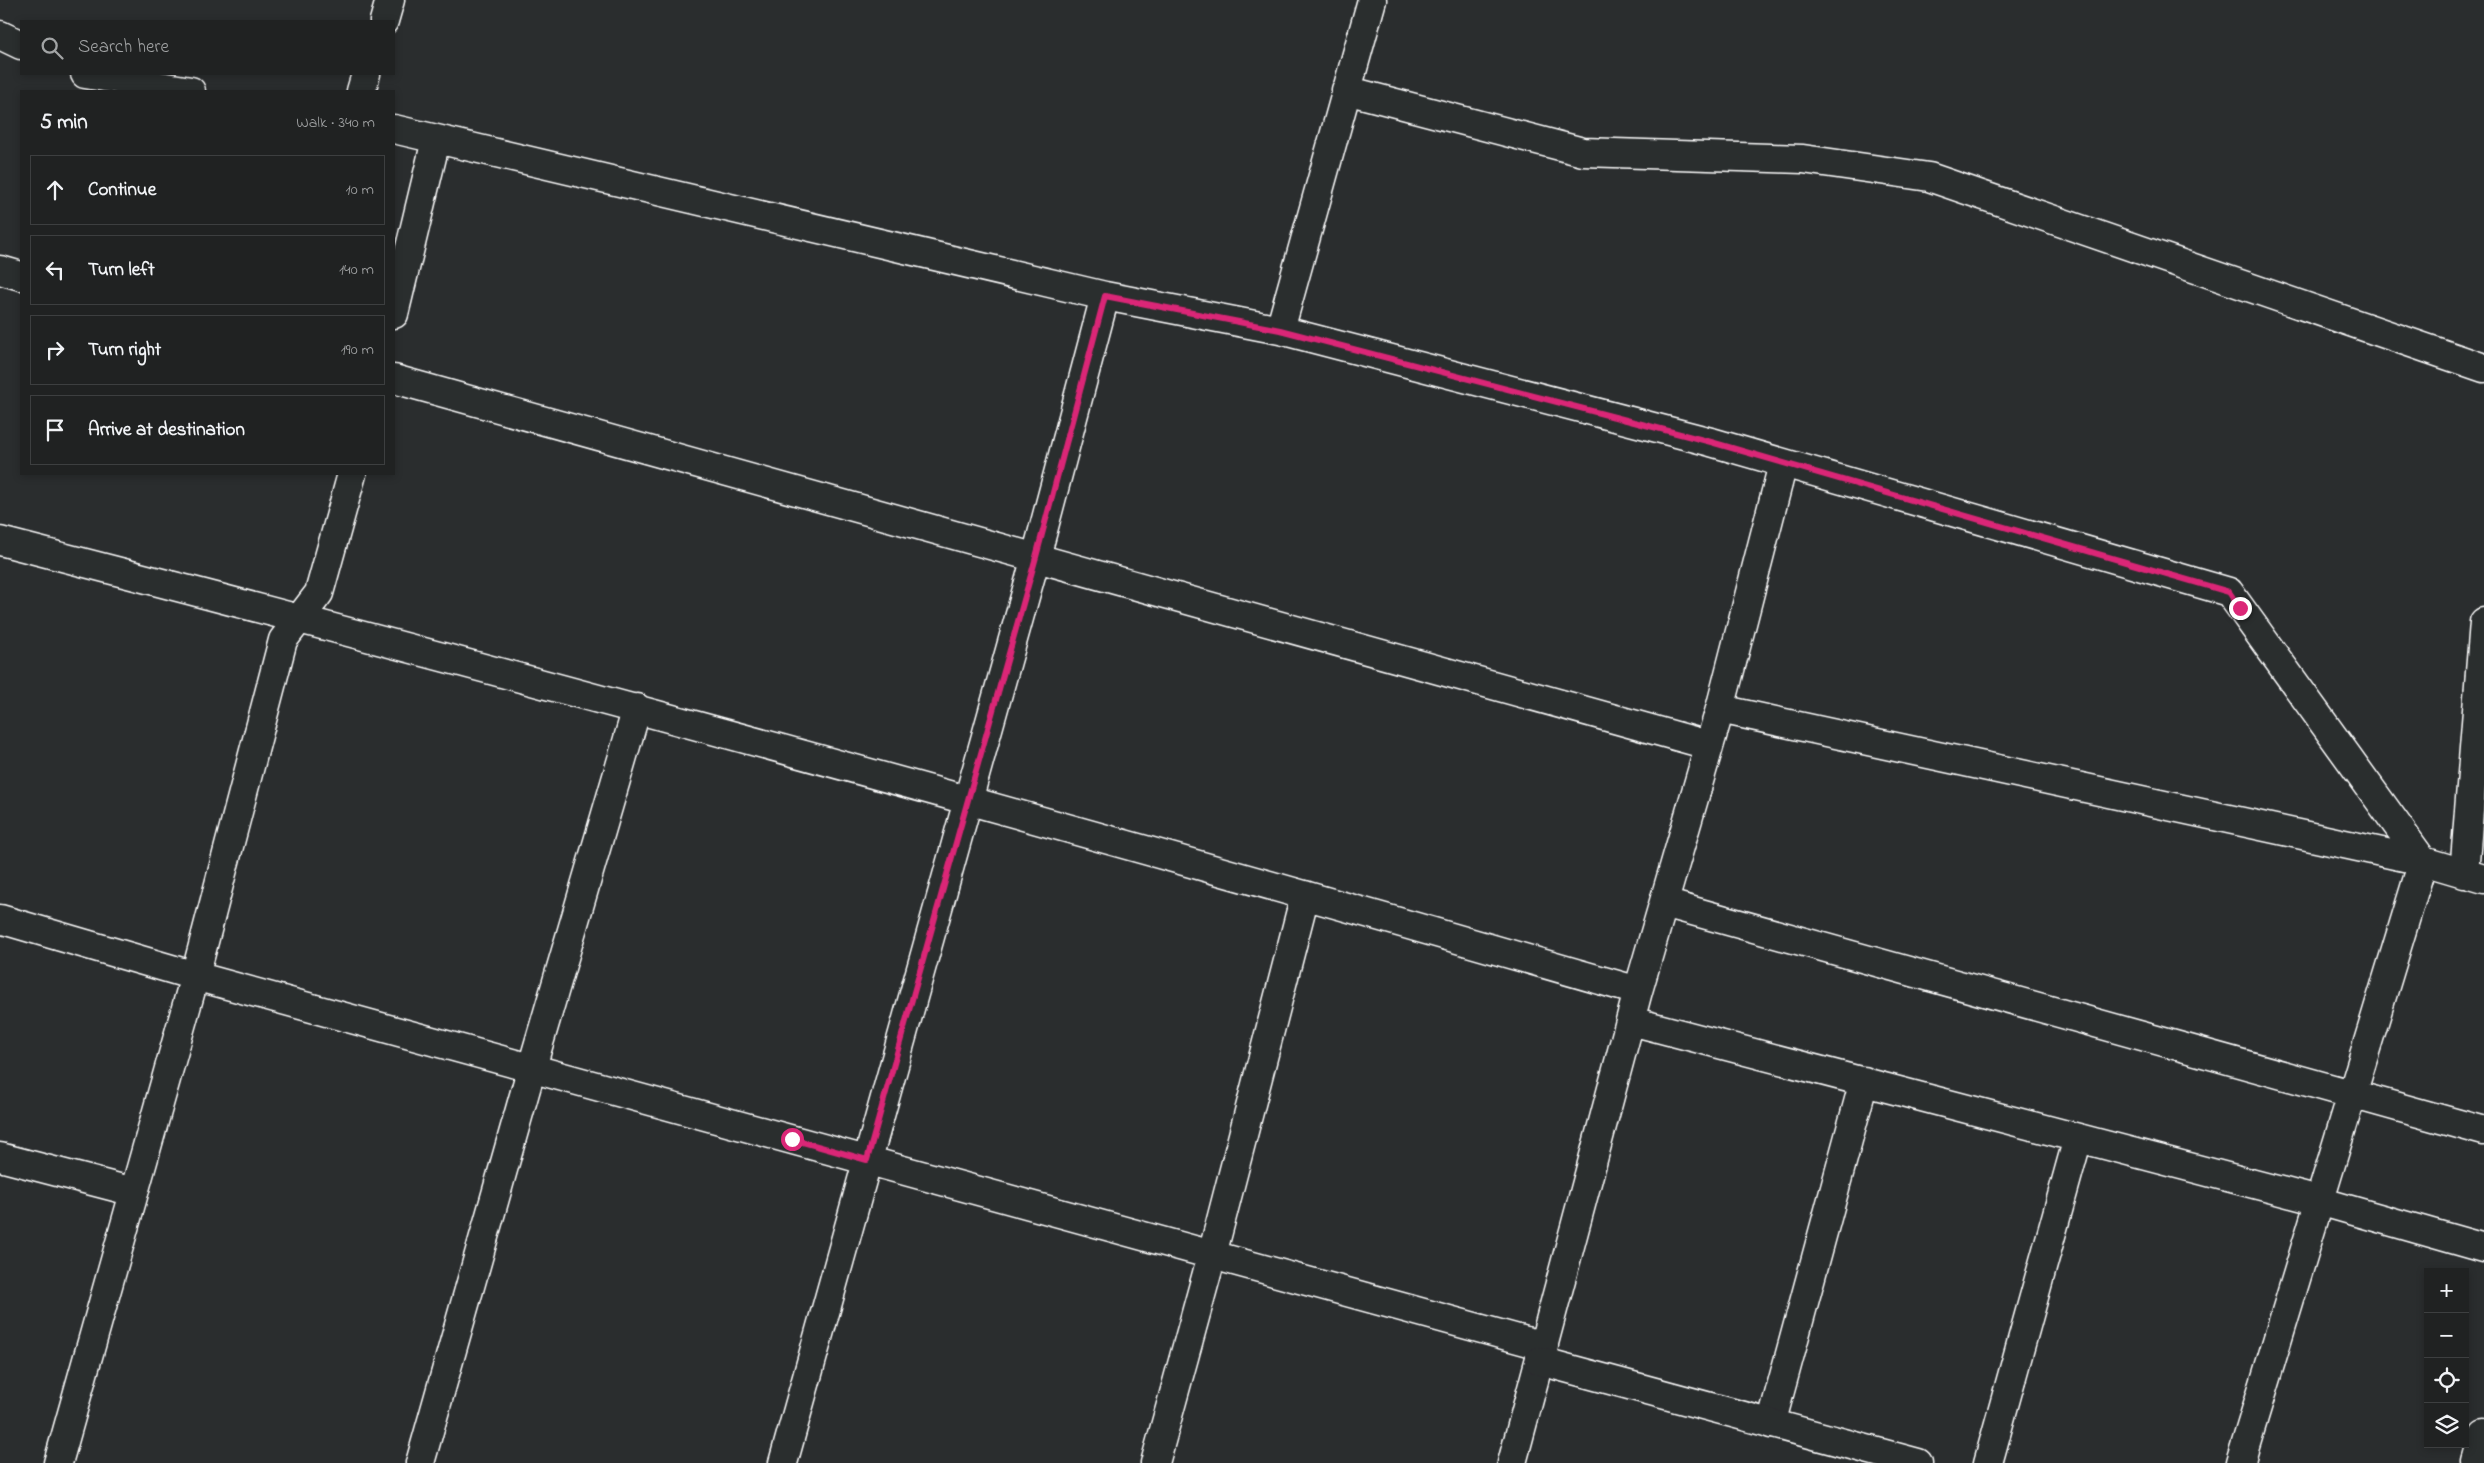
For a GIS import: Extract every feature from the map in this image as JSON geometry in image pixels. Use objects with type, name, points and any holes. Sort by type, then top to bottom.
[{"type":"street","points":[[384,20],[390,0]]},
{"type":"street","points":[[1280,330],[1372,0]]},
{"type":"street","points":[[0,35],[20,45]]},
{"type":"street","points":[[91,75],[184,90]]},
{"type":"street","points":[[361,90],[366,75]]},
{"type":"street","points":[[1346,90],[1583,152],[1803,159],[1929,177],[2484,368]]},
{"type":"street","points":[[395,129],[1105,296],[1280,330],[1711,442],[2229,592],[2423,861]]},
{"type":"street","points":[[395,310],[436,140]]},
{"type":"street","points":[[0,270],[20,276]]},
{"type":"street","points":[[783,1463],[1036,557],[1105,296]]},
{"type":"street","points":[[395,378],[1708,745]]},
{"type":"street","points":[[1512,1463],[1638,991],[1720,709],[1783,464]]},
{"type":"street","points":[[58,1463],[195,976],[283,640],[298,617],[319,593],[352,475]]},
{"type":"street","points":[[0,540],[298,617],[637,708],[1305,895],[1638,991]]},
{"type":"street","points":[[1720,709],[2423,861],[2474,876],[2484,622]]},
{"type":"street","points":[[420,1463],[532,1067],[637,708]]},
{"type":"street","points":[[2240,1463],[2318,1201],[2423,861]]},
{"type":"street","points":[[1155,1463],[1212,1255],[1305,895]]},
{"type":"street","points":[[1664,903],[2484,1131]]},
{"type":"street","points":[[0,919],[195,976],[1212,1255],[1771,1424],[1918,1463]]},
{"type":"street","points":[[1631,1021],[2318,1201],[2484,1248]]},
{"type":"street","points":[[1771,1424],[1864,1082]]},
{"type":"street","points":[[1988,1463],[2078,1138]]},
{"type":"street","points":[[0,1157],[134,1192]]},
{"type":"street","points":[[2476,1463],[2484,1435]]},
{"type":"route","points":[[792,1139],[867,1160],[1036,557],[1105,296],[1280,330],[1711,442],[2229,592],[2240,608]]}]
